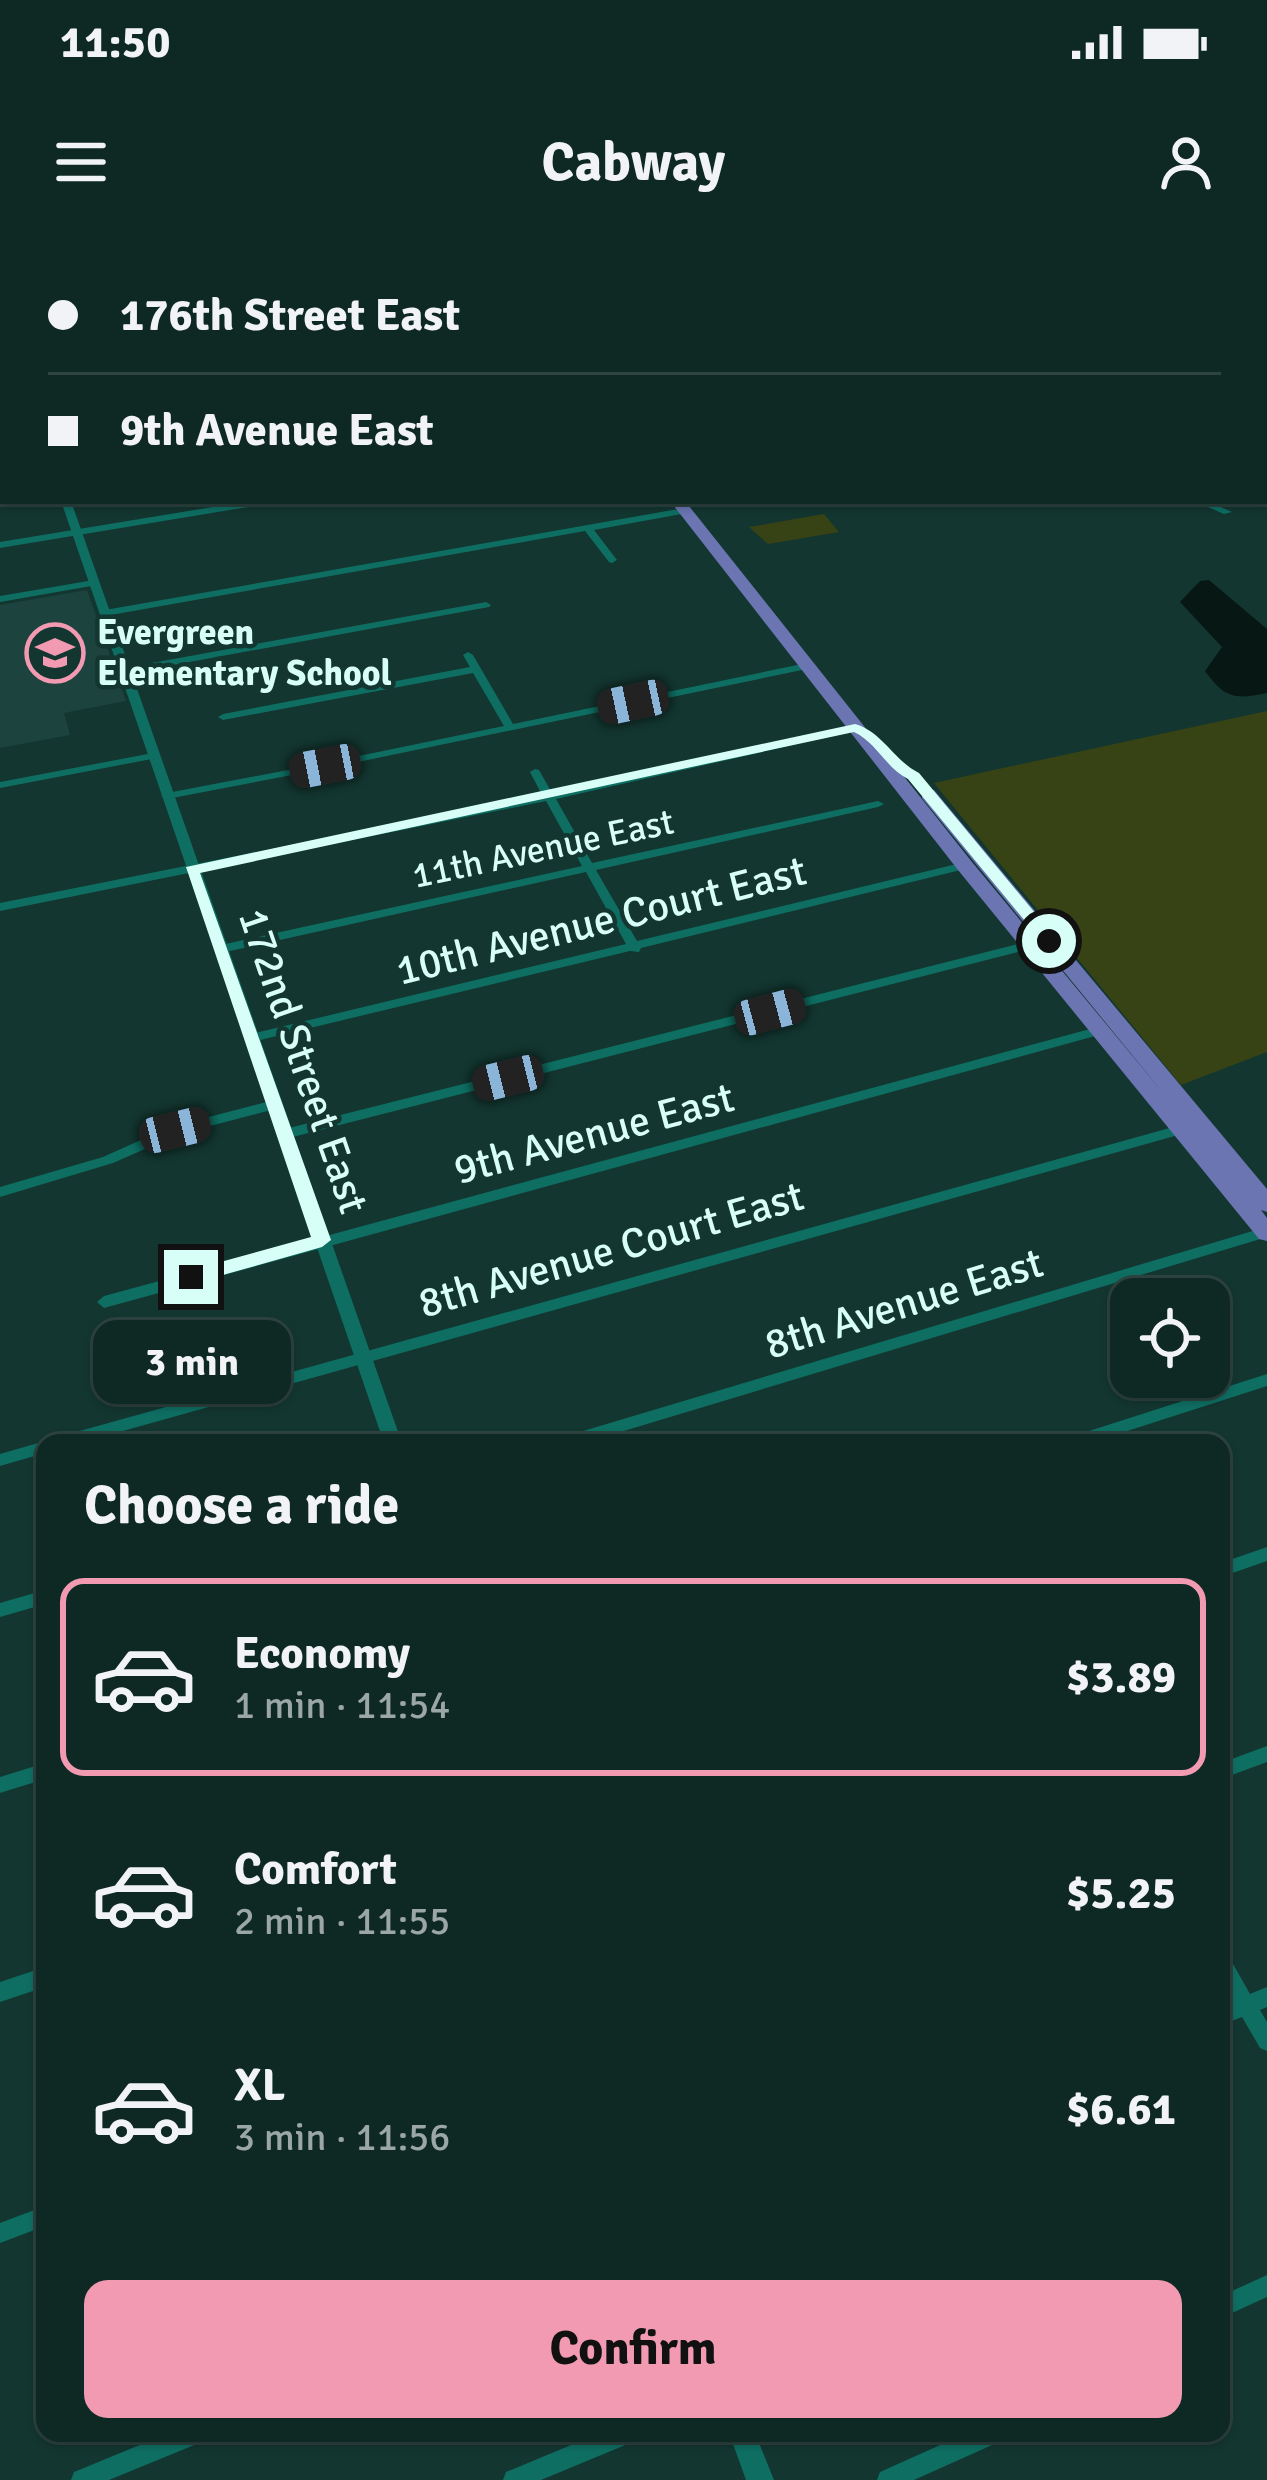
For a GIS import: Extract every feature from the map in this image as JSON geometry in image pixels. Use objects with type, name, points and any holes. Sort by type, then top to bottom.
[{"type":"main road","points":[[685,504],[742,562],[1263,1199]]},
{"type":"main road","points":[[685,504],[965,866],[1267,1232]]},
{"type":"main road","points":[[855,728],[867,732],[898,768],[914,776]]},
{"type":"main road","points":[[1184,1129],[1197,1135],[1239,1185],[1263,1199]]},
{"type":"street","name":"172nd Street East","points":[[67,504],[390,1434]]},
{"type":"street","points":[[0,545],[248,504]]},
{"type":"street","points":[[105,613],[587,527],[685,504]]},
{"type":"street","points":[[1207,504],[1227,512]]},
{"type":"street","points":[[587,527],[612,560]]},
{"type":"street","points":[[0,599],[94,583]]},
{"type":"street","points":[[124,671],[485,605]]},
{"type":"street","points":[[468,655],[510,728]]},
{"type":"street","points":[[353,760],[807,666]]},
{"type":"street","points":[[224,717],[476,669]]},
{"type":"street","points":[[0,907],[548,797],[855,728]]},
{"type":"street","points":[[0,785],[153,757]]},
{"type":"street","points":[[167,796],[325,766]]},
{"type":"street","points":[[535,772],[635,949]]},
{"type":"street","name":"11th Avenue East","points":[[220,949],[878,804]]},
{"type":"street","name":"10th Avenue Court East","points":[[252,1038],[965,866]]},
{"type":"street","points":[[285,1134],[1030,946]]},
{"type":"street","name":"9th Avenue East","points":[[104,1301],[1101,1030]]},
{"type":"street","points":[[0,1192],[108,1160],[175,1130],[274,1105]]},
{"type":"street","name":"8th Avenue Court East","points":[[90,1434],[1184,1129]]},
{"type":"street","name":"8th Avenue East","points":[[592,1434],[1267,1232]]},
{"type":"street","points":[[1098,1434],[1267,1380]]},
{"type":"street","points":[[0,1460],[36,1450]]},
{"type":"street","points":[[1230,1567],[1267,1554]]},
{"type":"street","points":[[0,1610],[36,1600]]},
{"type":"street","points":[[1230,1768],[1267,1754]]},
{"type":"street","points":[[0,1785],[36,1774]]},
{"type":"street","points":[[1230,1977],[1267,2041]]},
{"type":"street","points":[[0,1992],[36,1980]]},
{"type":"street","points":[[1230,2011],[1267,1996]]},
{"type":"street","points":[[0,2233],[36,2219]]},
{"type":"street","points":[[1230,2303],[1267,2286]]},
{"type":"street","points":[[82,2480],[174,2442]]},
{"type":"street","points":[[514,2480],[605,2442]]},
{"type":"street","points":[[745,2442],[760,2480]]},
{"type":"street","points":[[888,2480],[973,2442]]},
{"type":"shaded area","points":[[1209,580],[1267,629],[1267,693],[1231,695],[1205,671],[1222,647],[1180,602],[1200,581]]},
{"type":"shaded area","name":"Evergreen Elementary School","points":[[87,590],[126,701],[64,713],[70,735],[0,748],[0,605]]},
{"type":"green space","points":[[824,514],[839,532],[768,544],[749,527]]},
{"type":"green space","points":[[1267,711],[1267,1052],[1181,1085],[934,783]]},
{"type":"place","name":"Evergreen Elementary School","points":[[55,653]]},
{"type":"route","points":[[191,1277],[322,1240],[192,870],[855,728],[867,732],[898,768],[914,776],[1049,941]]}]
